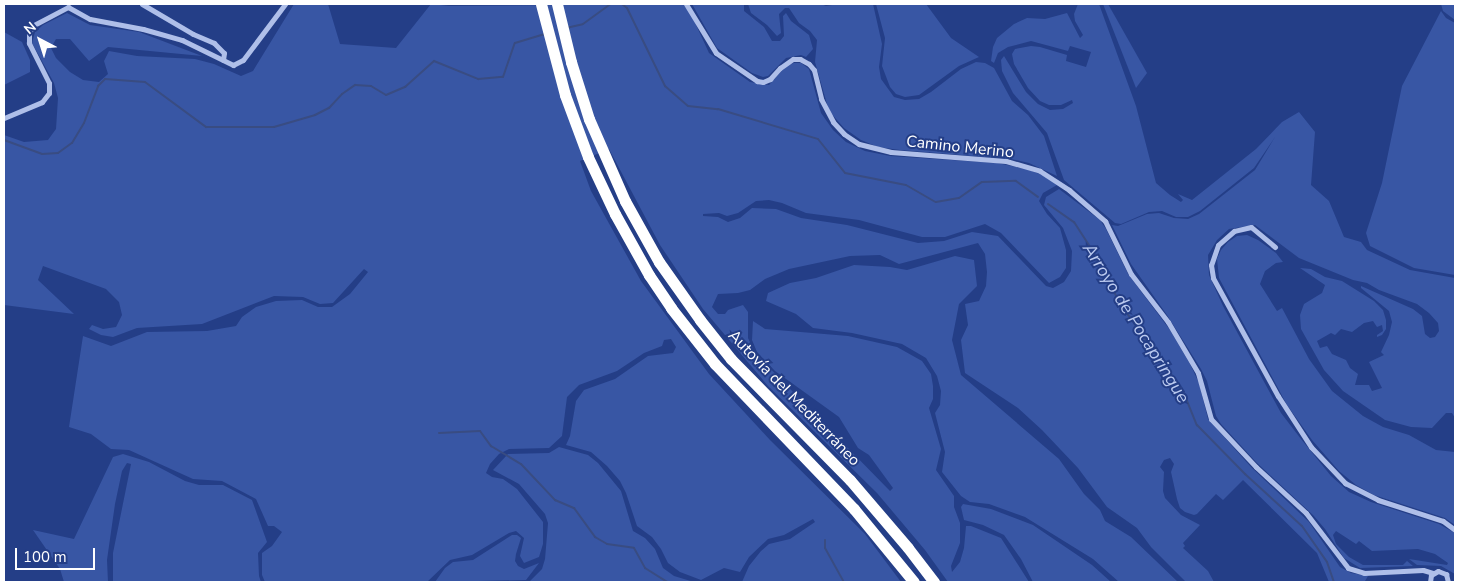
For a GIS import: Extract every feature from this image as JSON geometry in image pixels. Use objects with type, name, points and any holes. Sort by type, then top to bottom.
[{"type":"highway","name":"Autovía del Mediterráneo","points":[[541,4],[562,88],[588,157],[629,240],[649,275],[690,333],[753,406],[854,509],[914,582]]},
{"type":"highway","name":"Autovía del Mediterráneo","points":[[557,4],[579,91],[602,151],[639,228],[659,262],[700,320],[760,390],[850,480],[908,548],[934,582]]},
{"type":"street","points":[[142,4],[194,34],[214,43],[224,53],[223,60]]},
{"type":"street","points":[[4,118],[42,102],[49,93],[49,83],[29,43],[29,34],[32,26],[68,7],[90,19],[143,29],[182,40],[233,65],[243,60],[285,4]]},
{"type":"street","name":"Camino Merino","points":[[686,4],[716,53],[757,80],[763,82],[770,79],[780,68],[793,59],[800,59],[809,64],[814,70],[821,99],[830,116],[844,134],[859,144],[891,152],[1006,161],[1040,171],[1069,190],[1105,221],[1131,274],[1168,322],[1198,373],[1211,419],[1256,467],[1306,513],[1348,568],[1364,573],[1422,570],[1433,573]]},
{"type":"street","points":[[1275,247],[1251,227],[1234,231],[1218,245],[1212,265],[1213,278],[1278,396],[1312,447],[1345,483],[1378,500],[1443,521],[1455,530]]},
{"type":"street","points":[[1430,582],[1433,573],[1444,572],[1448,582]]},
{"type":"shaded area","points":[[294,4],[328,4],[340,44],[396,48],[431,4],[449,6],[683,4],[691,14],[709,53],[750,82],[769,85],[787,65],[794,63],[801,63],[809,69],[821,113],[833,130],[846,142],[865,151],[890,156],[997,163],[1026,169],[1043,175],[1057,185],[1043,193],[1039,201],[1047,214],[1060,228],[1066,250],[1066,268],[1060,277],[1049,283],[1001,233],[985,224],[945,237],[922,237],[859,220],[806,213],[769,200],[756,201],[738,213],[727,216],[719,213],[703,214],[703,216],[718,217],[728,222],[740,218],[752,208],[776,209],[801,218],[847,225],[918,243],[944,241],[972,232],[998,236],[1046,286],[1053,288],[1064,282],[1071,271],[1072,251],[1063,228],[1044,205],[1046,197],[1059,189],[1100,220],[1106,229],[1128,274],[1170,330],[1190,364],[1199,383],[1208,419],[1251,467],[1309,522],[1340,567],[1351,573],[1368,576],[1365,581],[1329,582],[1317,553],[1243,480],[1223,500],[1216,494],[1197,514],[1185,512],[1180,508],[1177,499],[1171,472],[1174,464],[1170,458],[1164,460],[1160,467],[1164,472],[1163,491],[1165,498],[1181,515],[1200,525],[1183,543],[1185,546],[1183,548],[1208,571],[1214,582],[1186,582],[1151,547],[1137,528],[1107,507],[1078,468],[1042,430],[1018,408],[965,373],[961,340],[968,325],[965,304],[979,301],[986,286],[985,254],[978,243],[899,264],[880,255],[850,256],[789,269],[765,279],[750,290],[718,294],[712,307],[718,314],[725,314],[728,310],[743,305],[748,312],[748,338],[755,353],[890,491],[893,488],[869,455],[858,448],[839,417],[775,371],[757,352],[752,340],[753,321],[765,329],[848,336],[897,347],[922,361],[931,374],[933,386],[933,399],[929,408],[941,449],[936,470],[954,496],[954,507],[960,523],[960,543],[951,566],[952,572],[960,562],[964,548],[966,526],[971,526],[1001,538],[1029,582],[948,582],[925,550],[877,493],[768,386],[703,309],[660,245],[609,149],[580,161],[591,191],[641,281],[709,374],[770,440],[865,534],[901,582],[742,582],[749,566],[761,551],[769,544],[790,539],[815,522],[813,519],[784,535],[768,539],[749,557],[740,572],[724,568],[701,580],[680,572],[668,563],[652,537],[637,526],[620,481],[591,452],[566,445],[570,436],[576,401],[584,390],[615,379],[648,356],[673,353],[676,347],[671,339],[664,340],[662,346],[644,353],[617,371],[579,385],[567,397],[562,436],[549,448],[509,449],[499,454],[490,464],[486,473],[492,477],[503,479],[517,489],[543,522],[543,544],[539,557],[524,563],[520,556],[524,538],[516,531],[509,533],[472,555],[450,560],[427,582],[265,582],[262,575],[262,553],[272,546],[282,532],[274,526],[268,526],[256,499],[222,481],[193,479],[129,450],[111,449],[91,434],[69,427],[83,336],[111,346],[147,332],[207,331],[236,326],[242,317],[256,307],[276,301],[302,300],[318,307],[332,307],[350,294],[368,272],[364,269],[333,303],[320,304],[303,297],[274,296],[202,324],[137,328],[113,337],[101,335],[89,329],[92,325],[103,329],[116,327],[122,315],[119,302],[106,289],[43,266],[38,280],[74,314],[4,305],[4,135],[24,142],[48,140],[56,129],[58,98],[54,83],[32,43],[35,32],[43,25],[67,13],[90,25],[139,32],[202,56],[108,47],[89,61],[70,39],[56,39],[51,48],[56,58],[70,72],[83,80],[99,82],[108,74],[104,61],[109,51],[137,56],[195,59],[214,64],[241,76],[253,71]]},
{"type":"shaded area","points":[[692,4],[744,4],[744,11],[764,27],[772,41],[780,41],[784,36],[783,16],[786,13],[791,21],[809,35],[813,49],[806,57],[801,55],[786,58],[768,76],[763,77],[752,73],[717,48]]},
{"type":"shaded area","points":[[748,4],[821,4],[826,6],[873,4],[882,44],[879,67],[881,79],[894,97],[905,100],[919,99],[961,69],[976,62],[985,63],[994,68],[1012,101],[1028,115],[1044,136],[1057,176],[1029,163],[1011,159],[900,150],[878,147],[861,140],[844,128],[829,111],[815,62],[817,40],[810,31],[799,23],[789,8],[785,8],[779,14],[781,33],[777,36],[767,25],[751,13]]},
{"type":"shaded area","points":[[876,4],[926,4],[951,38],[979,57],[959,66],[919,95],[905,97],[896,94],[890,87],[882,66],[885,38]]},
{"type":"shaded area","points":[[1078,4],[1099,4],[1136,106],[1156,183],[1170,195],[1181,202],[1183,200],[1178,194],[1192,200],[1256,149],[1282,122],[1299,112],[1315,132],[1311,185],[1329,201],[1344,237],[1361,242],[1367,250],[1410,270],[1455,278],[1455,418],[1452,413],[1446,413],[1432,428],[1411,427],[1385,420],[1343,391],[1324,370],[1301,329],[1300,315],[1304,304],[1322,293],[1325,285],[1300,268],[1311,269],[1325,277],[1342,281],[1374,301],[1383,310],[1386,329],[1382,335],[1377,337],[1383,331],[1382,325],[1377,327],[1373,321],[1364,323],[1352,332],[1341,329],[1335,335],[1331,333],[1317,341],[1320,348],[1327,346],[1332,354],[1346,360],[1350,368],[1358,374],[1355,385],[1369,385],[1372,391],[1382,388],[1369,362],[1384,355],[1381,352],[1389,335],[1392,322],[1389,311],[1361,286],[1413,309],[1422,316],[1425,334],[1430,338],[1435,337],[1439,331],[1438,323],[1429,313],[1417,304],[1299,258],[1255,225],[1229,229],[1217,240],[1208,255],[1209,275],[1223,306],[1281,413],[1301,439],[1331,476],[1349,492],[1371,502],[1439,524],[1453,532],[1455,534],[1455,574],[1441,566],[1417,565],[1409,559],[1447,565],[1448,563],[1435,554],[1418,549],[1372,551],[1359,541],[1356,544],[1336,531],[1333,535],[1336,544],[1349,557],[1363,565],[1403,565],[1407,561],[1413,566],[1360,568],[1344,558],[1325,529],[1313,515],[1256,462],[1221,424],[1216,416],[1207,381],[1201,369],[1167,315],[1131,264],[1112,225],[1118,226],[1147,214],[1159,213],[1174,218],[1188,219],[1199,214],[1255,170],[1275,137],[1254,168],[1200,211],[1188,217],[1176,217],[1162,211],[1149,212],[1121,224],[1115,223],[1064,180],[1047,133],[1013,93],[1002,71],[1001,60],[1004,56],[1026,92],[1038,104],[1050,110],[1063,109],[1073,103],[1072,100],[1061,105],[1049,105],[1040,101],[1028,88],[1014,64],[1012,54],[1015,49],[1031,46],[1040,47],[1067,55],[1066,61],[1086,67],[1091,52],[1070,46],[1068,51],[1031,41],[1008,47],[998,53],[994,63],[991,61],[993,47],[997,38],[1014,24],[1027,18],[1045,19],[1067,13],[1080,38],[1083,35],[1075,21],[1074,14]]},
{"type":"shaded area","points":[[1103,4],[1108,4],[1147,73],[1136,88]]},
{"type":"shaded area","points":[[1441,4],[1455,4],[1455,20],[1443,11]]},
{"type":"shaded area","points":[[1441,11],[1446,18],[1455,23],[1455,275],[1414,268],[1370,246],[1366,233],[1382,183],[1402,86]]},
{"type":"shaded area","points":[[4,32],[22,42],[30,60],[30,72],[4,85]]},
{"type":"shaded area","points":[[1247,235],[1258,240],[1276,253],[1283,262],[1276,263],[1265,271],[1260,284],[1277,311],[1282,308],[1309,359],[1332,391],[1363,416],[1383,427],[1409,435],[1436,450],[1455,452],[1455,525],[1445,518],[1374,495],[1356,485],[1339,471],[1312,440],[1287,405],[1219,278],[1217,259],[1221,250],[1237,236]]},
{"type":"shaded area","points":[[955,256],[974,260],[977,286],[959,304],[952,340],[961,375],[1059,459],[1084,494],[1100,510],[1105,521],[1131,537],[1178,582],[1119,582],[1093,559],[1025,517],[989,504],[970,502],[961,496],[942,472],[945,452],[935,413],[940,405],[941,391],[937,376],[926,358],[902,344],[852,333],[813,328],[796,314],[766,301],[768,293],[790,283],[816,278],[854,265],[907,270]]},
{"type":"shaded area","points":[[559,447],[588,455],[598,463],[621,491],[633,531],[645,538],[655,549],[663,568],[674,576],[694,582],[529,582],[542,569],[545,559],[548,523],[545,514],[519,484],[493,470],[508,454],[549,453]]},
{"type":"shaded area","points":[[123,454],[149,462],[185,481],[199,485],[223,485],[252,500],[267,542],[258,553],[261,582],[113,582],[113,553],[131,464],[127,463],[122,471],[115,504],[107,560],[108,582],[64,582],[60,569],[33,530],[74,539],[113,457]]},
{"type":"shaded area","points":[[963,504],[991,509],[1033,525],[1092,565],[1111,582],[1033,582],[1021,559],[1004,535],[983,525],[964,520],[961,507]]},
{"type":"shaded area","points":[[512,535],[517,535],[521,538],[515,561],[518,566],[524,569],[539,563],[526,580],[435,582],[445,568],[453,562],[473,560]]},
{"type":"waterway","name":"Arroyo de Pocapringue","points":[[566,28],[583,24],[611,4]]},
{"type":"waterway","name":"Arroyo de Pocapringue","points":[[622,4],[627,8],[665,86],[688,106],[718,109],[818,139],[845,173],[906,185],[936,202],[959,198],[982,182],[1016,181],[1038,197]]},
{"type":"waterway","name":"Arroyo de Pocapringue","points":[[4,140],[42,154],[58,153],[72,143],[84,123],[98,86],[105,79],[145,82],[206,127],[274,127],[315,115],[329,108],[342,94],[355,85],[371,86],[386,95],[405,87],[434,61],[478,79],[503,77],[515,43],[545,34]]},
{"type":"waterway","name":"Arroyo de Pocapringue","points":[[1048,204],[1074,222],[1092,250],[1121,305],[1183,391],[1197,425],[1245,474],[1302,526],[1327,562],[1334,582]]},
{"type":"waterway","points":[[439,433],[480,431],[491,446],[521,464],[555,500],[574,508],[595,537],[607,544],[634,548],[645,568],[667,582]]},
{"type":"waterway","points":[[825,540],[825,548],[844,582]]}]
